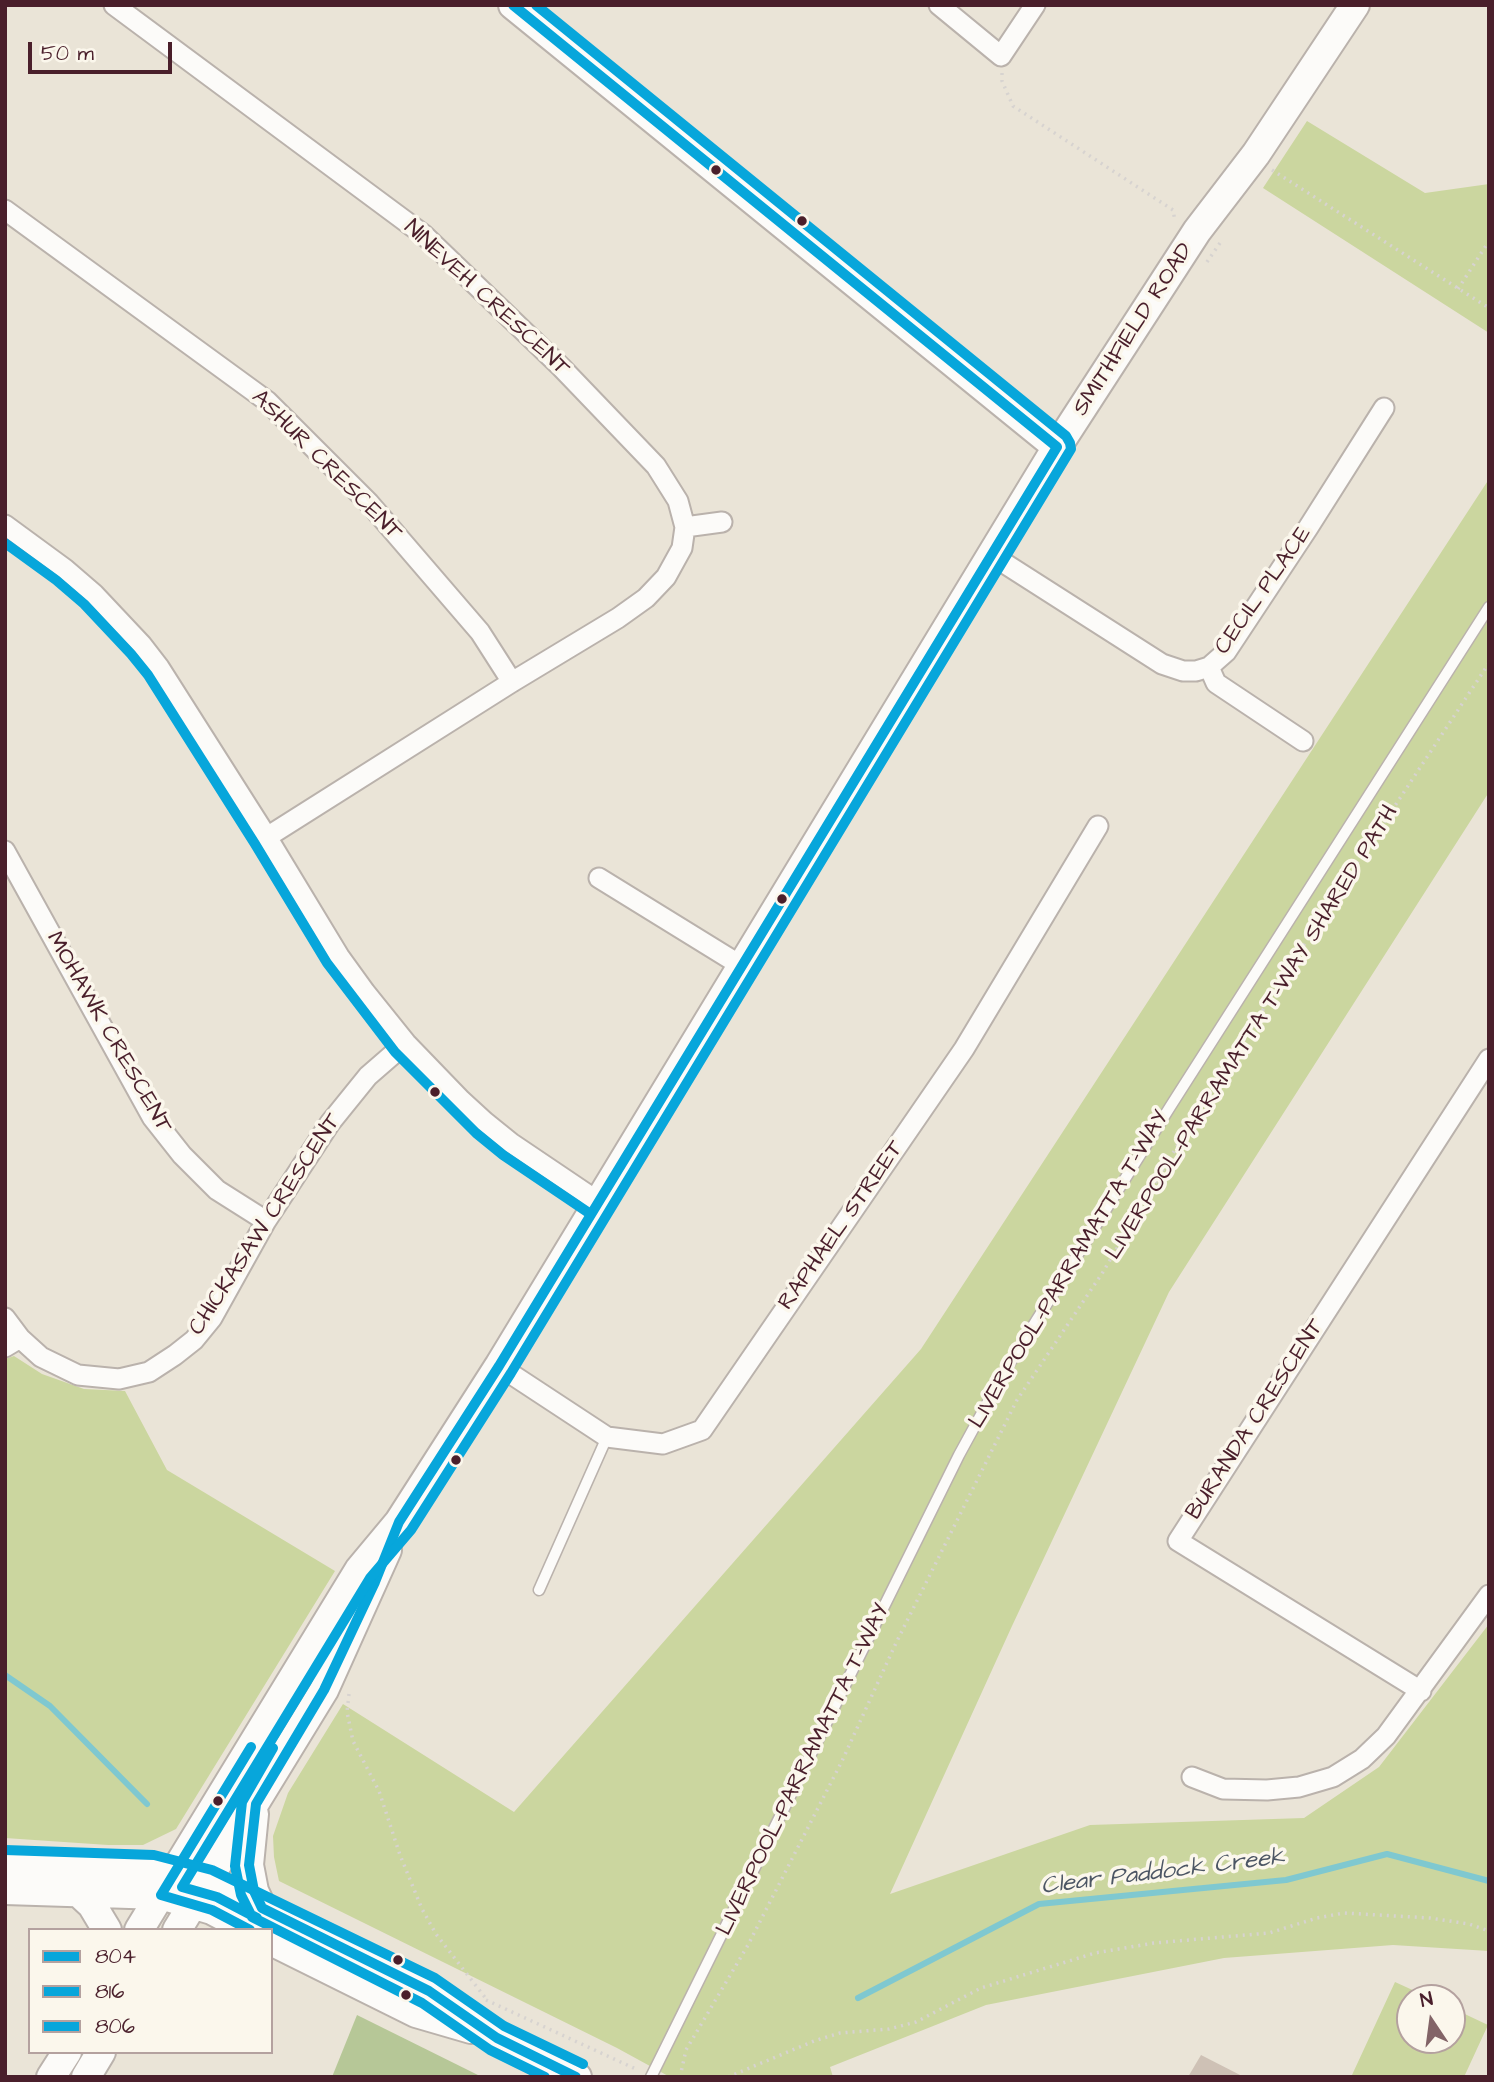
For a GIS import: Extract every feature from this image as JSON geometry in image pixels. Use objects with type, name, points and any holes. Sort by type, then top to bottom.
[{"type":"main road","points":[[513,5],[1057,447]]},
{"type":"main road","name":"SMITHFIELD ROAD","points":[[140,1928],[359,1570],[399,1522],[499,1366],[740,965],[993,556],[1057,447],[1197,231],[1256,154],[1355,5]]},
{"type":"main road","name":"SMITHFIELD ROAD","points":[[178,1928],[256,1804],[328,1681],[399,1522]]},
{"type":"main road","points":[[256,1804],[249,1866],[256,1919]]},
{"type":"main road","points":[[5,1864],[143,1868],[168,1885]]},
{"type":"main road","points":[[5,1890],[79,1892],[168,1885],[200,1893],[429,1991],[497,2038]]},
{"type":"main road","points":[[79,1892],[92,1905],[106,1928]]},
{"type":"main road","points":[[273,1942],[416,2012],[497,2038],[578,2077]]},
{"type":"main road","points":[[51,2077],[66,2054]]},
{"type":"main road","points":[[86,2077],[100,2054]]},
{"type":"street","name":"NINEVEH CRESCENT","points":[[114,5],[424,235],[561,367],[656,466],[678,501],[685,527]]},
{"type":"street","points":[[939,5],[1001,56],[1035,5]]},
{"type":"street","name":"ASHUR CRESCENT","points":[[5,210],[267,401],[369,503],[480,632],[512,682]]},
{"type":"street","name":"CECIL PLACE","points":[[993,556],[1162,664],[1183,671],[1209,667],[1226,652],[1384,408]]},
{"type":"street","points":[[267,837],[618,618],[646,598],[666,577],[682,548],[685,527],[722,522]]},
{"type":"street","points":[[5,525],[94,594],[142,645],[166,678],[267,837],[339,956],[406,1043],[485,1122],[511,1143],[597,1201]]},
{"type":"street","points":[[1209,667],[1216,683],[1303,741]]},
{"type":"street","name":"RAPHAEL STREET","points":[[499,1366],[607,1437],[663,1444],[702,1430],[964,1049],[1098,827]]},
{"type":"street","name":"MOHAWK CRESCENT","points":[[5,852],[152,1117],[183,1155],[217,1190],[266,1221]]},
{"type":"street","points":[[599,878],[740,965]]},
{"type":"street","name":"CHICKASAW CRESCENT","points":[[5,1318],[13,1343],[78,1375],[119,1379],[149,1372],[194,1340],[212,1318],[266,1221],[330,1123],[368,1076],[406,1043]]},
{"type":"street","name":"BURANDA CRESCENT","points":[[1421,1690],[1178,1541],[1489,1059]]},
{"type":"street","points":[[1192,1777],[1223,1789],[1267,1790],[1299,1787],[1333,1777],[1362,1759],[1386,1736],[1489,1595]]},
{"type":"lane","name":"LIVERPOOL–PARRAMATTA T-WAY","points":[[652,2076],[959,1455],[1006,1369],[1148,1141],[1489,607]]},
{"type":"lane","points":[[539,1590],[607,1437]]},
{"type":"path","points":[[1001,56],[1002,81],[1013,106],[1173,210],[1176,225]]},
{"type":"path","points":[[1270,169],[1489,309]]},
{"type":"path","points":[[1201,271],[1224,237]]},
{"type":"path","points":[[1458,289],[1489,241]]},
{"type":"path","name":"LIVERPOOL-PARRAMATTA T-WAY SHARED PATH","points":[[680,2077],[686,2050],[748,1945],[842,1761],[896,1643],[1017,1400],[1103,1272],[1183,1136],[1321,919],[1489,663]]},
{"type":"path","points":[[351,1685],[347,1712],[353,1741],[379,1791],[400,1855],[422,1909],[436,1934],[463,1965],[489,2002]]},
{"type":"path","points":[[728,2077],[814,2041],[840,2034],[889,2029],[916,2022],[981,1988],[1094,1953],[1154,1943],[1269,1933],[1317,1918],[1344,1913],[1443,1920],[1469,1924],[1489,1931]]},
{"type":"path","points":[[618,2060],[652,2076]]},
{"type":"green space","points":[[1307,121],[1425,193],[1489,184],[1489,333],[1263,188]]},
{"type":"green space","points":[[1489,479],[1489,792],[1169,1292],[890,1894],[1090,1825],[1304,1818],[1379,1767],[1489,1624],[1489,1951],[1393,1945],[1224,1958],[986,2005],[830,2067],[833,2077],[670,2077],[617,2048],[279,1881],[273,1836],[288,1793],[343,1704],[514,1812],[921,1349]]},
{"type":"green space","points":[[14,1356],[42,1374],[84,1389],[125,1391],[167,1470],[335,1571],[176,1829],[143,1845],[5,1838],[5,1359]]},
{"type":"green space","points":[[1395,1982],[1399,1984],[1396,1984],[1396,2054],[1466,2054],[1466,2015],[1488,2025],[1464,2077],[1352,2075]]},
{"type":"green space","points":[[357,2015],[482,2077],[332,2077]]},
{"type":"building","points":[[1201,2055],[1244,2077],[1188,2077]]},
{"type":"waterway","points":[[5,1675],[50,1706],[147,1804]]},
{"type":"waterway","name":"Clear Paddock Creek","points":[[858,1998],[1039,1904],[1286,1880],[1387,1854],[1489,1881]]},
{"type":"transit line","name":"804","points":[[513,5],[1057,447]]},
{"type":"transit line","name":"816","points":[[257,1918],[217,1897],[182,1887],[370,1578],[411,1530],[511,1373],[1071,449],[1066,436],[536,5]]},
{"type":"transit line","name":"804","points":[[576,2077],[497,2038],[429,1991],[262,1908],[254,1891],[249,1865],[256,1804],[324,1690],[375,1582],[399,1522],[499,1366],[1057,447]]},
{"type":"transit line","name":"816","points":[[5,543],[84,604],[148,675],[327,963],[395,1052],[476,1133],[503,1155],[589,1213]]},
{"type":"transit line","name":"804","points":[[246,1928],[212,1910],[161,1895],[251,1747]]},
{"type":"transit line","name":"816","points":[[273,1748],[242,1802],[235,1866],[241,1895],[252,1917],[422,2003],[490,2050],[545,2077]]},
{"type":"transit line","name":"806","points":[[5,1850],[154,1855],[212,1870],[435,1978],[504,2026],[583,2064]]}]
